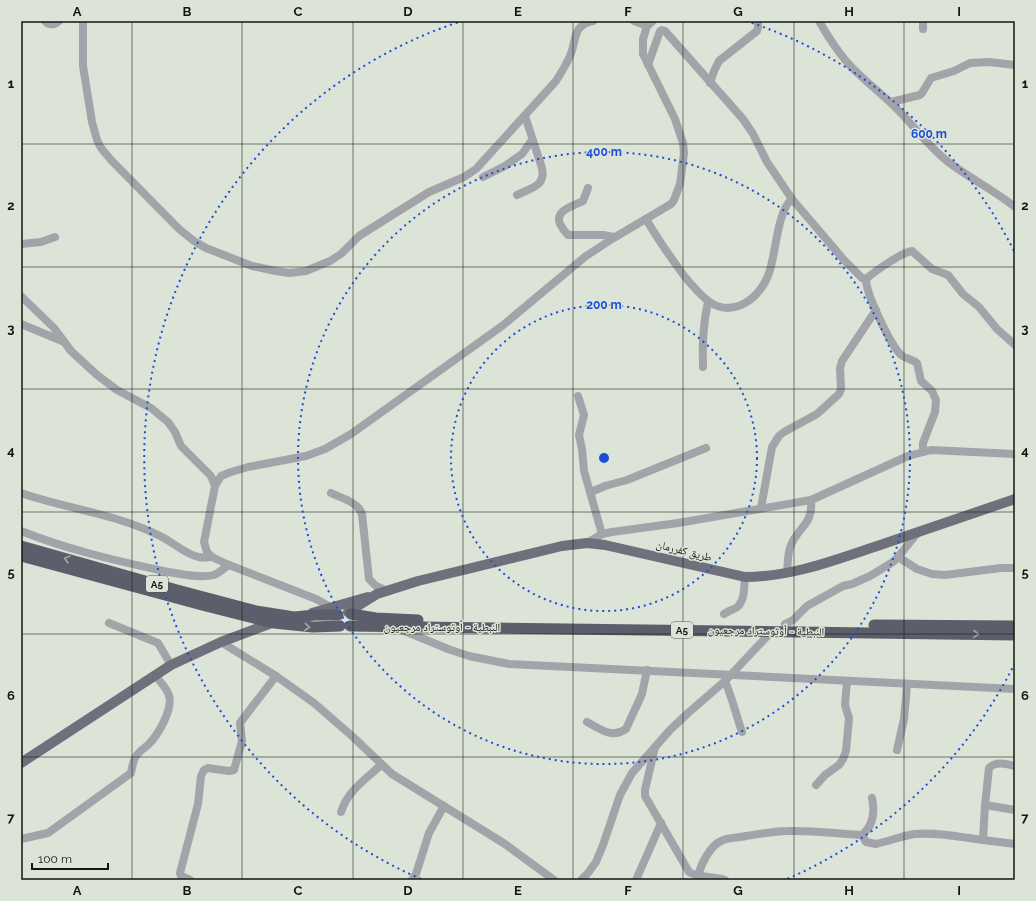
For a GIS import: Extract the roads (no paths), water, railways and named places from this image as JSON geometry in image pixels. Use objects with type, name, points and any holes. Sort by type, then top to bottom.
[{"type":"highway","name":"النبطية - أوتوستراد مرجعيون","points":[[21,546],[256,611],[299,617],[342,612],[376,618],[417,620],[1015,626]]},
{"type":"highway","name":"النبطية - أوتوستراد مرجعيون","points":[[21,556],[274,623],[313,627],[345,626],[1015,635]]},
{"type":"highway","points":[[342,612],[336,620],[345,626]]},
{"type":"main road","name":"طريق كفررمان","points":[[342,612],[382,593],[418,581],[555,548],[587,543],[605,545],[745,577],[758,577],[787,573],[846,557],[1015,499]]},
{"type":"main road","points":[[342,612],[353,600],[382,593]]},
{"type":"main road","points":[[21,763],[171,665],[221,642],[274,623],[299,617]]},
{"type":"street","points":[[45,21],[52,25],[59,21]]},
{"type":"street","points":[[83,21],[83,66],[92,122],[101,148],[179,229],[194,241],[206,248],[252,266],[289,273],[306,272],[322,266],[341,254],[359,236],[429,192],[464,177],[476,169],[556,81],[571,54],[578,29],[582,25],[593,21]]},
{"type":"street","points":[[342,612],[316,599],[212,557],[207,552],[204,542],[215,486],[222,476],[231,472],[248,467],[306,456],[325,449],[351,434],[496,330],[574,265],[614,237],[666,208],[674,200],[680,184],[684,153],[683,143],[679,129],[643,54],[643,39],[650,23],[634,21]]},
{"type":"street","points":[[710,82],[719,61],[757,31],[758,21]]},
{"type":"street","points":[[819,21],[846,62],[891,102],[932,148],[970,178],[1015,207]]},
{"type":"street","points":[[648,65],[658,35],[662,30],[665,31],[728,101],[748,126],[767,162],[792,199],[844,260],[862,278],[866,279]]},
{"type":"street","points":[[891,102],[920,95],[931,78],[954,71],[966,64],[989,62],[1015,65]]},
{"type":"street","points":[[517,195],[543,180],[542,168],[525,116]]},
{"type":"street","points":[[483,177],[505,166],[522,154],[532,140]]},
{"type":"street","points":[[588,188],[583,201],[566,209],[560,214],[558,219],[562,227],[568,234],[603,235],[614,237]]},
{"type":"street","points":[[646,219],[672,261],[698,293],[708,302],[722,307],[737,307],[747,303],[764,285],[770,272],[784,210],[789,201],[792,199]]},
{"type":"street","points":[[21,244],[41,242],[55,237]]},
{"type":"street","points":[[866,279],[872,273],[906,251],[912,251],[932,269],[948,275],[963,294],[979,307],[997,329],[1015,345]]},
{"type":"street","points":[[866,279],[868,290],[876,310],[895,347],[904,358],[917,363],[921,381],[934,395],[935,408],[923,443],[923,452]]},
{"type":"street","points":[[21,296],[54,328],[64,343],[87,366],[110,385],[124,394],[146,404],[168,422],[175,432],[181,446],[210,476],[215,486]]},
{"type":"street","points":[[703,367],[702,337],[704,318],[708,302]]},
{"type":"street","points":[[762,508],[771,454],[775,442],[784,432],[817,414],[839,394],[841,389],[840,368],[842,361],[876,310]]},
{"type":"street","points":[[21,324],[64,343]]},
{"type":"street","points":[[578,396],[584,415],[579,435],[584,471],[602,534]]},
{"type":"street","points":[[591,492],[605,486],[627,480],[706,448]]},
{"type":"street","points":[[587,543],[602,534],[690,521],[811,500],[908,456],[923,452],[940,450],[1015,454]]},
{"type":"street","points":[[21,493],[48,502],[135,524],[170,541],[189,553],[200,557],[212,557]]},
{"type":"street","points":[[331,493],[356,505],[360,509],[362,514],[369,579],[382,593]]},
{"type":"street","points":[[787,573],[788,554],[791,545],[809,519],[812,510],[811,500]]},
{"type":"street","points":[[21,531],[66,547],[135,565],[180,574],[205,576],[213,575],[229,565]]},
{"type":"street","points":[[785,624],[793,620],[807,606],[843,586],[852,584],[870,576],[893,562],[919,531]]},
{"type":"street","points":[[898,557],[917,569],[927,573],[939,575],[1001,568],[1015,568]]},
{"type":"street","points":[[132,577],[135,565]]},
{"type":"street","points":[[724,614],[742,602],[745,577]]},
{"type":"street","points":[[109,623],[158,643],[171,665]]},
{"type":"street","points":[[394,627],[448,649],[480,659],[509,664],[647,670],[728,678],[847,681],[1015,689]]},
{"type":"street","points":[[581,880],[596,862],[620,795],[632,773],[688,713],[728,678],[755,651],[772,631]]},
{"type":"street","points":[[221,642],[301,693],[352,736],[381,765],[399,779],[505,844],[554,880]]},
{"type":"street","points":[[587,722],[614,734],[621,733],[626,729],[642,694],[647,670]]},
{"type":"street","points":[[21,839],[48,833],[131,772],[134,758],[157,735],[168,712],[168,693],[155,675]]},
{"type":"street","points":[[190,880],[180,873],[198,804],[202,774],[208,768],[229,772],[234,770],[242,741],[240,723],[276,676]]},
{"type":"street","points":[[728,678],[730,691],[742,732]]},
{"type":"street","points":[[816,785],[825,775],[839,764],[846,751],[849,718],[845,705],[847,681]]},
{"type":"street","points":[[897,750],[904,719],[907,685]]},
{"type":"street","points":[[656,746],[645,790],[645,796],[689,872],[692,875],[726,880]]},
{"type":"street","points":[[983,840],[989,768],[994,764],[1015,766]]},
{"type":"street","points":[[342,812],[349,795],[381,765]]},
{"type":"street","points":[[698,876],[702,864],[711,850],[715,845],[724,840],[789,831],[862,835],[866,832],[874,814],[872,798]]},
{"type":"street","points":[[412,880],[416,874],[429,833],[444,806]]},
{"type":"street","points":[[985,806],[1015,810]]},
{"type":"street","points":[[636,880],[661,823]]},
{"type":"street","points":[[862,835],[866,842],[870,844],[876,844],[913,834],[955,836],[1015,844]]}]
